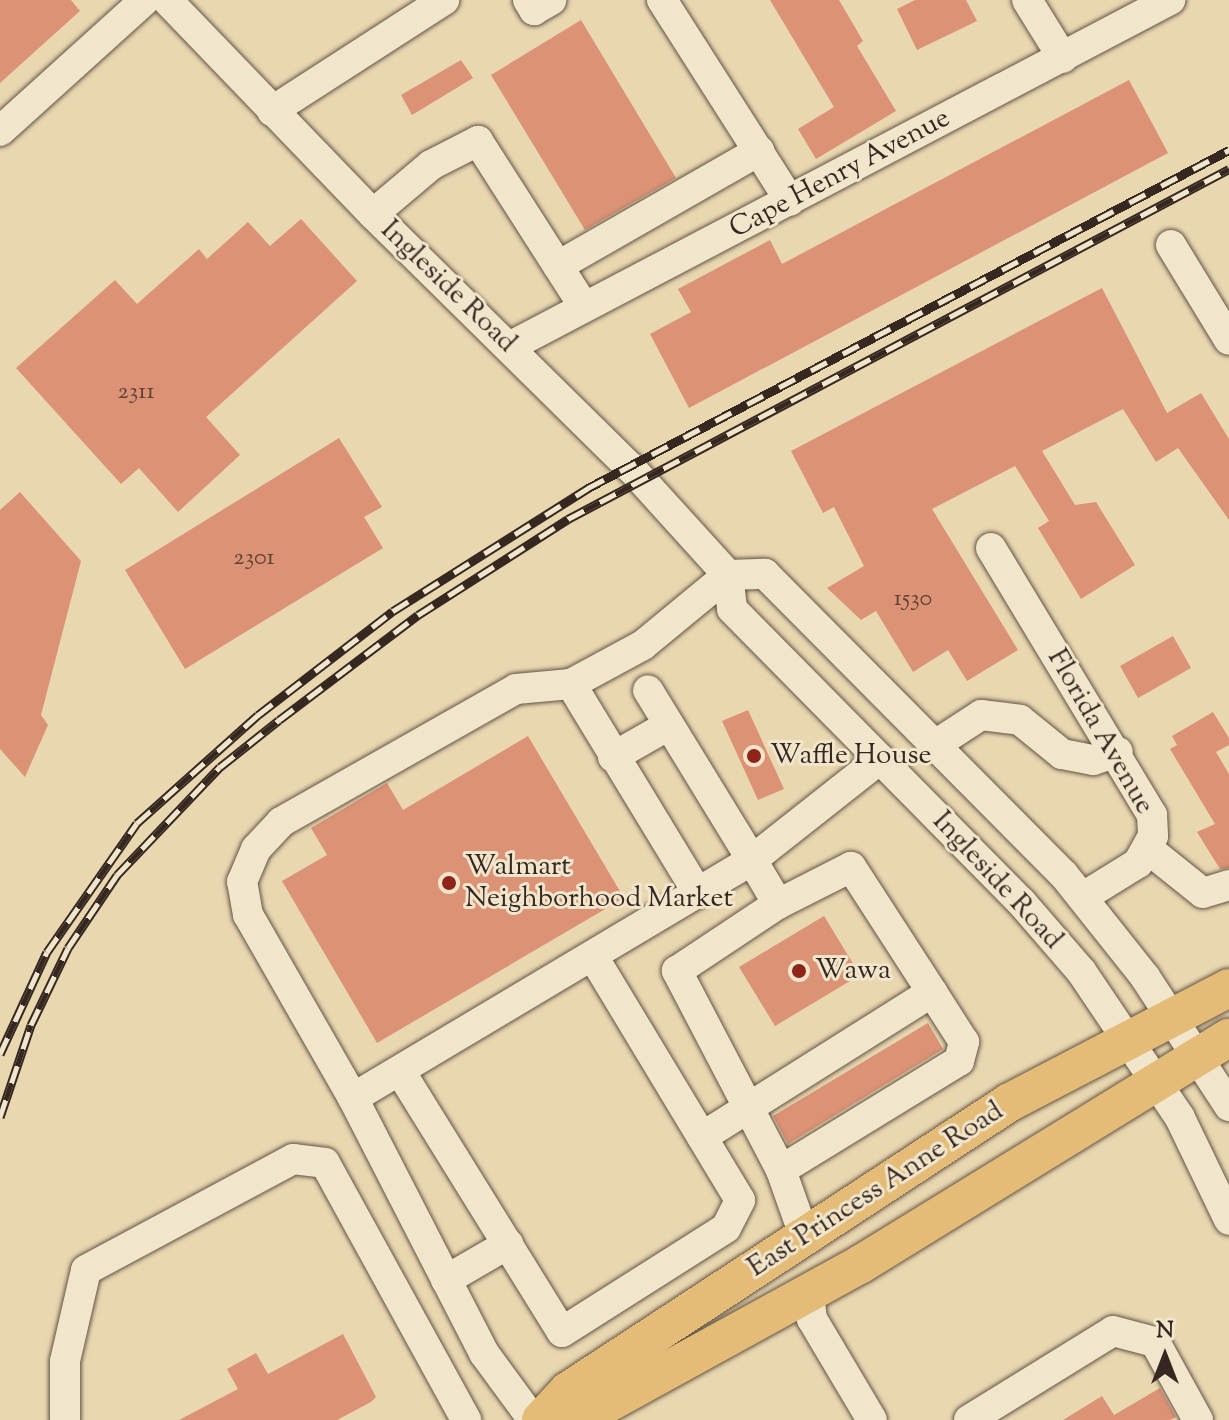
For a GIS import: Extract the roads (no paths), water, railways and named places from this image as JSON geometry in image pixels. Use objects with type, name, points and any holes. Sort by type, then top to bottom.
[{"type":"main road","name":"East Princess Anne Road","points":[[541,1420],[568,1391],[1010,1102],[1229,988]]},
{"type":"main road","name":"East Princess Anne Road","points":[[553,1420],[601,1407],[809,1292],[1155,1079],[1214,1046]]},
{"type":"street","points":[[0,131],[145,0]]},
{"type":"street","name":"Ingleside Road","points":[[167,0],[373,214],[509,347],[728,575],[732,609],[1022,903],[1081,971],[1155,1079],[1186,1129],[1229,1220]]},
{"type":"street","points":[[272,111],[444,0]]},
{"type":"street","points":[[528,0],[534,10],[551,0]]},
{"type":"street","points":[[662,0],[790,201]]},
{"type":"street","points":[[1027,0],[1063,58]]},
{"type":"street","name":"Cape Henry Avenue","points":[[509,347],[1170,0]]},
{"type":"street","points":[[373,214],[431,165],[478,141],[584,307]]},
{"type":"street","points":[[558,266],[759,151]]},
{"type":"street","points":[[650,214],[675,260]]},
{"type":"street","points":[[1171,245],[1229,340]]},
{"type":"street","name":"Florida Avenue","points":[[991,548],[1118,752],[1152,815],[1148,849],[1138,863],[1083,897]]},
{"type":"street","name":"Ingleside Road","points":[[728,575],[765,574],[1083,897],[1172,1016],[1214,1046],[1229,1106]]},
{"type":"street","points":[[533,1420],[484,1353],[353,1098],[248,915],[242,882],[256,849],[281,822],[516,689],[571,684],[643,645],[728,575]]},
{"type":"street","points":[[571,684],[698,893]]},
{"type":"street","points":[[648,690],[778,904]]},
{"type":"street","points":[[935,745],[955,727],[981,715],[1020,720],[1062,754],[1093,760],[1118,752]]},
{"type":"street","points":[[613,757],[669,725]]},
{"type":"street","points":[[353,1098],[594,958],[752,860],[880,759]]},
{"type":"street","points":[[1148,849],[1203,893],[1229,885]]},
{"type":"street","points":[[781,1170],[959,1061],[964,1042],[851,867],[778,904],[677,971],[781,1170],[804,1235]]},
{"type":"street","points":[[400,1071],[562,1332],[726,1228],[740,1200],[594,958]]},
{"type":"street","points":[[702,1137],[932,992]]},
{"type":"street","points":[[65,1420],[65,1361],[86,1270],[293,1159],[325,1163],[466,1420]]},
{"type":"street","points":[[446,1280],[508,1244]]},
{"type":"street","points":[[809,1292],[812,1319],[872,1420]]},
{"type":"street","points":[[969,1420],[1113,1331],[1155,1342],[1198,1420]]},
{"type":"railway","points":[[0,1054],[47,952],[137,823],[258,715],[393,611],[588,488],[1229,150]]},
{"type":"railway","points":[[0,1117],[31,1025],[68,948],[117,875],[220,767],[279,720],[418,615],[568,519],[1229,169]]},
{"type":"place","name":"Waffle House","points":[[754,756]]},
{"type":"place","name":"Walmart Neighborhood Market","points":[[449,883]]},
{"type":"place","name":"Wawa","points":[[799,971]]}]
